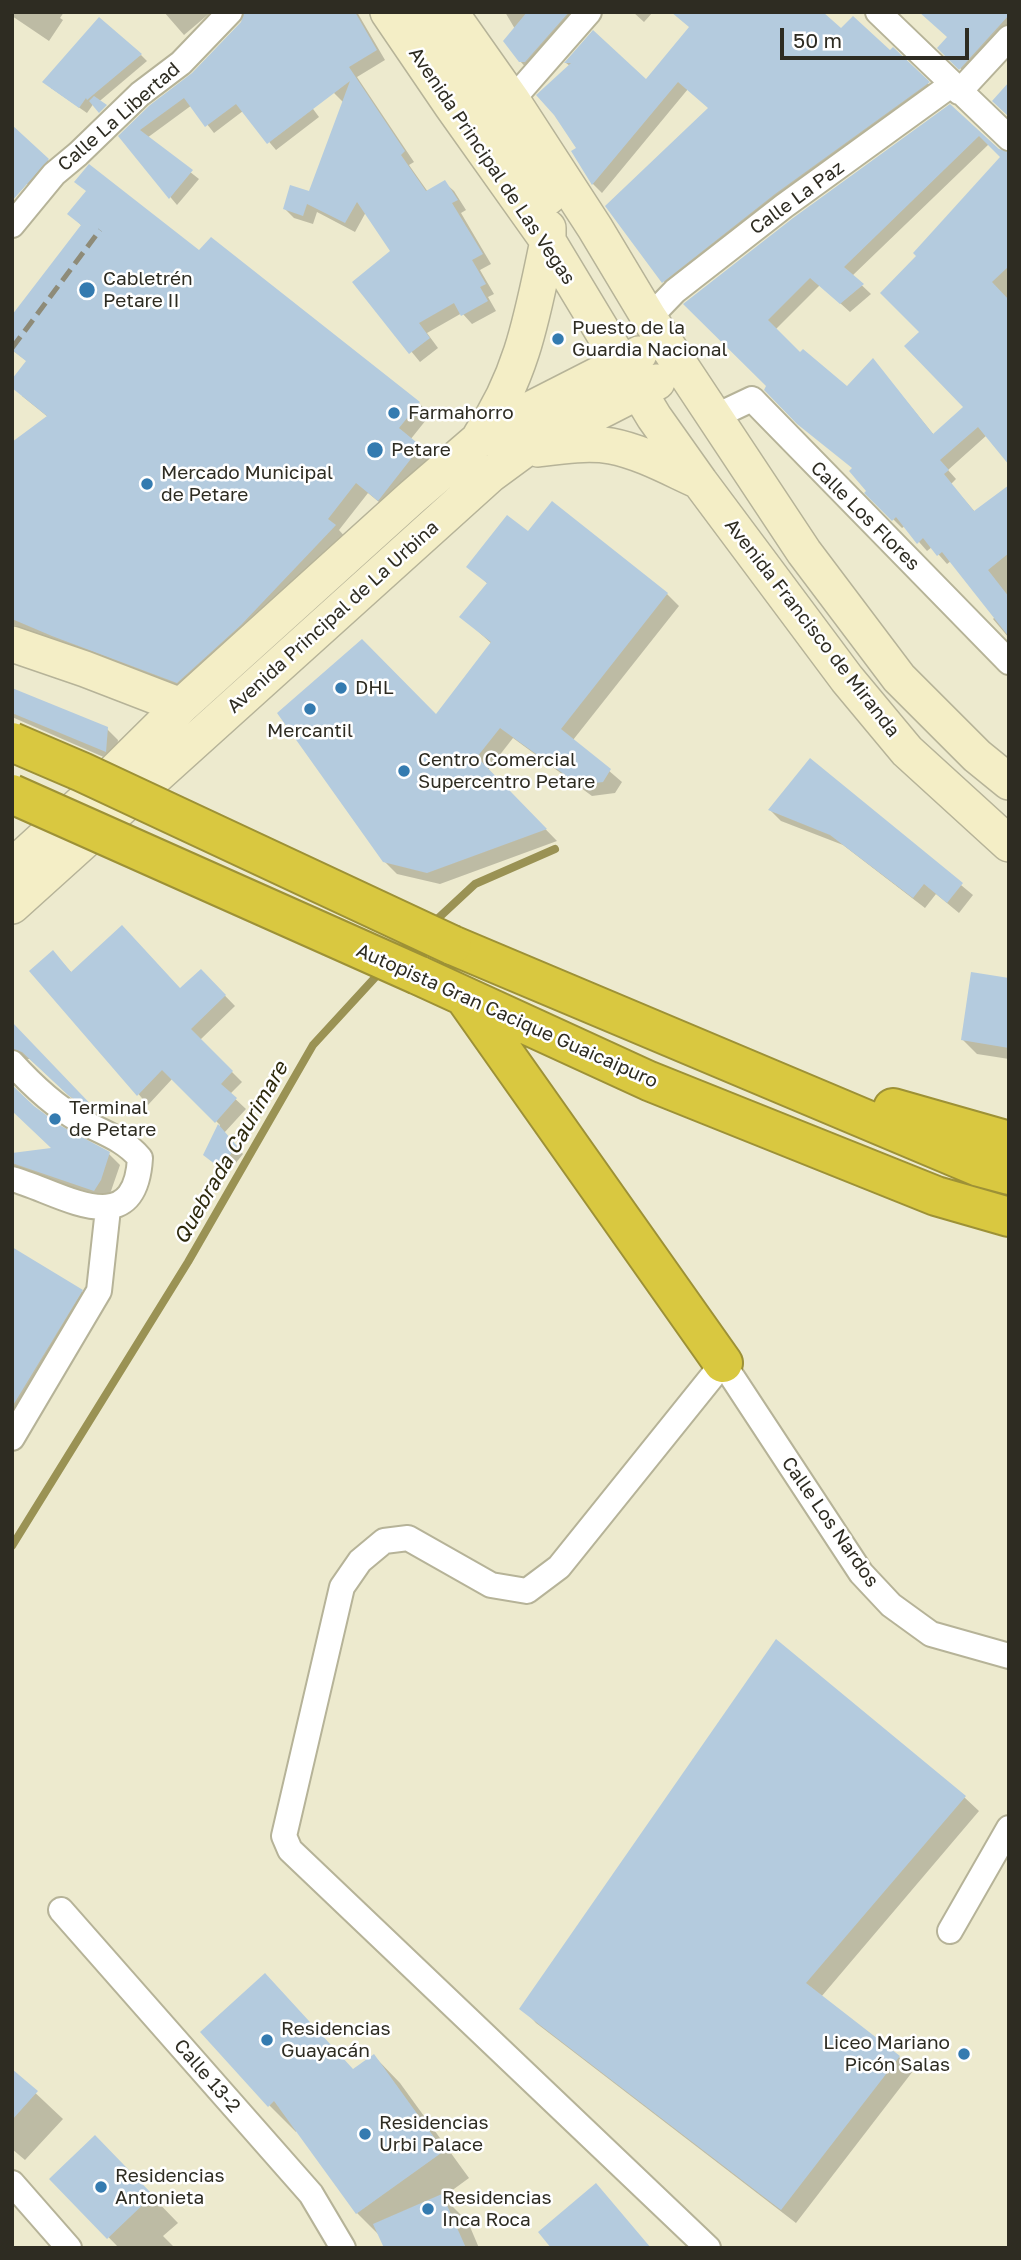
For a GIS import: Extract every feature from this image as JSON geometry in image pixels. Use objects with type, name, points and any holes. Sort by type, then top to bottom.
[{"type":"highway","points":[[12,743],[82,772],[452,944],[979,1167],[1009,1175]]},
{"type":"highway","name":"Autopista Gran Cacique Guaicaipuro","points":[[12,794],[649,1081],[936,1196],[1009,1217]]},
{"type":"highway","points":[[464,998],[723,1363]]},
{"type":"highway","points":[[614,1011],[898,1110],[1009,1141]]},
{"type":"main road","name":"Avenida Principal de Las Vegas","points":[[388,12],[548,241],[629,379]]},
{"type":"main road","points":[[423,12],[546,196],[595,228]]},
{"type":"main road","points":[[450,12],[512,100],[665,342]]},
{"type":"main road","points":[[477,441],[508,392],[528,337],[548,241],[546,196]]},
{"type":"main road","name":"Avenida Principal de La Urbina","points":[[12,906],[490,475],[629,379],[665,342]]},
{"type":"main road","name":"Avenida Francisco de Miranda","points":[[665,342],[804,552],[899,678],[977,756],[1009,782]]},
{"type":"main road","name":"Avenida Principal de La Urbina","points":[[12,867],[95,791],[181,706],[477,441],[531,409],[629,379]]},
{"type":"main road","name":"Avenida Francisco de Miranda","points":[[629,379],[699,482],[846,679],[908,751],[1009,844]]},
{"type":"main road","points":[[524,450],[572,445],[609,446],[644,456],[699,482]]},
{"type":"main road","points":[[12,644],[85,668],[181,706]]},
{"type":"street","name":"Calle La Libertad","points":[[12,225],[54,174],[140,94],[181,63],[230,12]]},
{"type":"street","points":[[512,100],[589,12]]},
{"type":"street","points":[[878,12],[955,89],[1009,138]]},
{"type":"street","name":"Calle La Paz","points":[[665,342],[676,291],[784,206],[955,89],[1009,38]]},
{"type":"street","name":"Calle Los Flores","points":[[714,417],[752,399],[1009,662]]},
{"type":"street","points":[[12,1063],[36,1090],[80,1120],[131,1148],[139,1158],[139,1176],[127,1197],[108,1209],[89,1207],[12,1179]]},
{"type":"street","points":[[12,1438],[99,1291],[108,1209]]},
{"type":"street","points":[[708,2248],[290,1850],[285,1836],[342,1587],[360,1562],[384,1541],[408,1538],[491,1585],[527,1591],[559,1567],[723,1363]]},
{"type":"street","name":"Calle Los Nardos","points":[[723,1363],[861,1573],[891,1605],[931,1634],[1009,1656]]},
{"type":"street","points":[[950,1931],[1009,1828]]},
{"type":"street","name":"Calle 13-2","points":[[61,1910],[310,2194],[343,2248]]},
{"type":"street","points":[[12,2183],[69,2248]]},
{"type":"building","points":[[244,12],[355,12],[377,50],[349,67],[405,151],[401,155],[426,191],[445,180],[458,200],[452,203],[483,254],[472,260],[486,284],[480,287],[488,301],[461,316],[454,303],[419,323],[430,338],[409,354],[352,282],[390,251],[357,202],[345,223],[307,204],[303,216],[283,209],[290,185],[309,191],[350,81],[267,144],[236,104],[205,127],[184,98],[140,130],[193,170],[169,199],[118,136],[150,105],[192,73],[241,22]]},
{"type":"building","points":[[527,12],[569,12],[525,62],[519,62],[503,41]]},
{"type":"building","points":[[671,12],[823,12],[841,28],[853,16],[890,50],[893,47],[930,82],[775,194],[662,283],[605,206],[708,108],[678,82],[592,185],[571,151],[576,148],[554,115],[536,95],[571,63],[564,63],[593,30],[646,79],[689,27]]},
{"type":"building","points":[[919,12],[1009,12],[1009,15],[959,70],[937,48],[947,37]]},
{"type":"building","points":[[99,17],[142,54],[87,100],[86,98],[79,108],[42,82]]},
{"type":"building","points":[[1009,82],[1009,117],[992,101]]},
{"type":"building","points":[[94,96],[107,105],[99,113],[89,101]]},
{"type":"building","points":[[950,104],[999,149],[1009,152],[1009,266],[992,282],[1009,300],[1009,465],[978,427],[940,460],[949,470],[944,474],[974,511],[1009,485],[1009,553],[988,570],[1009,597],[1009,637],[942,552],[937,556],[923,538],[917,544],[896,517],[892,521],[864,493],[866,491],[849,471],[852,468],[797,424],[764,390],[766,386],[683,304],[793,218]],"holes":[[[979,136],[1000,157],[913,253],[916,256],[880,293],[919,332],[904,346],[963,407],[933,434],[873,358],[847,386],[803,349],[800,352],[768,320],[810,278],[840,304],[864,284],[844,267]]]},
{"type":"building","points":[[12,125],[49,159],[12,201]]},
{"type":"building","points":[[89,164],[199,250],[211,237],[420,402],[399,428],[421,446],[378,501],[356,483],[328,519],[336,525],[241,625],[177,683],[12,619],[12,442],[47,416],[12,388],[12,379],[26,361],[12,350],[12,315],[81,225],[67,214],[86,191],[74,182]]},
{"type":"building","points":[[552,501],[668,593],[561,729],[611,769],[603,782],[579,785],[500,728],[477,757],[547,829],[427,873],[383,862],[277,713],[362,639],[436,714],[491,642],[459,617],[487,583],[466,567],[507,515],[528,531]]},
{"type":"building","points":[[12,688],[108,727],[106,752],[12,713]]},
{"type":"building","points":[[810,758],[963,883],[947,903],[924,884],[913,898],[830,835],[768,810]]},
{"type":"building","points":[[122,925],[180,988],[201,969],[226,995],[191,1029],[233,1071],[221,1084],[237,1098],[215,1123],[162,1070],[137,1096],[29,971],[53,950],[71,972]]},
{"type":"building","points":[[971,972],[1009,978],[1009,1048],[961,1040]]},
{"type":"building","points":[[12,1022],[100,1114],[69,1096],[22,1052],[12,1049]]},
{"type":"building","points":[[12,1085],[61,1126],[110,1152],[101,1180],[94,1191],[12,1163],[12,1153],[51,1148],[12,1111]]},
{"type":"building","points":[[218,1124],[237,1146],[220,1168],[203,1155]]},
{"type":"building","points":[[12,1247],[83,1290],[12,1407]]},
{"type":"building","points":[[776,1639],[966,1796],[806,1983],[900,2056],[781,2210],[519,2009]]},
{"type":"building","points":[[265,1973],[353,2069],[374,2054],[444,2151],[356,2214],[274,2101],[268,2107],[200,2032]]},
{"type":"building","points":[[12,2069],[38,2091],[12,2120]]},
{"type":"building","name":"Residencias Antonieta","points":[[95,2135],[153,2195],[107,2239],[49,2179]]},
{"type":"building","points":[[596,2183],[651,2248],[551,2248],[538,2232]]},
{"type":"building","name":"Residencias Inca Roca","points":[[442,2194],[466,2248],[384,2248],[373,2224]]},
{"type":"waterway","name":"Quebrada Caurimare","points":[[433,923],[475,884],[555,849]]},
{"type":"waterway","name":"Quebrada Caurimare","points":[[12,1546],[188,1262],[313,1045],[382,970]]},
{"type":"railway","points":[[12,348],[100,230]]},
{"type":"place","name":"Cabletrén Petare II","points":[[87,290]]},
{"type":"place","name":"Puesto de la Guardia Nacional","points":[[558,339]]},
{"type":"place","name":"Farmahorro","points":[[394,413]]},
{"type":"place","name":"Petare","points":[[375,450]]},
{"type":"place","name":"Mercado Municipal de Petare","points":[[147,484]]},
{"type":"place","name":"DHL","points":[[341,688]]},
{"type":"place","name":"Mercantil","points":[[310,709]]},
{"type":"place","name":"Centro Comercial Supercentro Petare","points":[[404,771]]},
{"type":"place","name":"Terminal de Petare","points":[[55,1119]]},
{"type":"place","name":"Residencias Guayacán","points":[[267,2040]]},
{"type":"place","name":"Liceo Mariano Picón Salas","points":[[964,2054]]},
{"type":"place","name":"Residencias Urbi Palace","points":[[365,2134]]},
{"type":"place","name":"Residencias Antonieta","points":[[101,2187]]},
{"type":"place","name":"Residencias Inca Roca","points":[[428,2209]]}]
